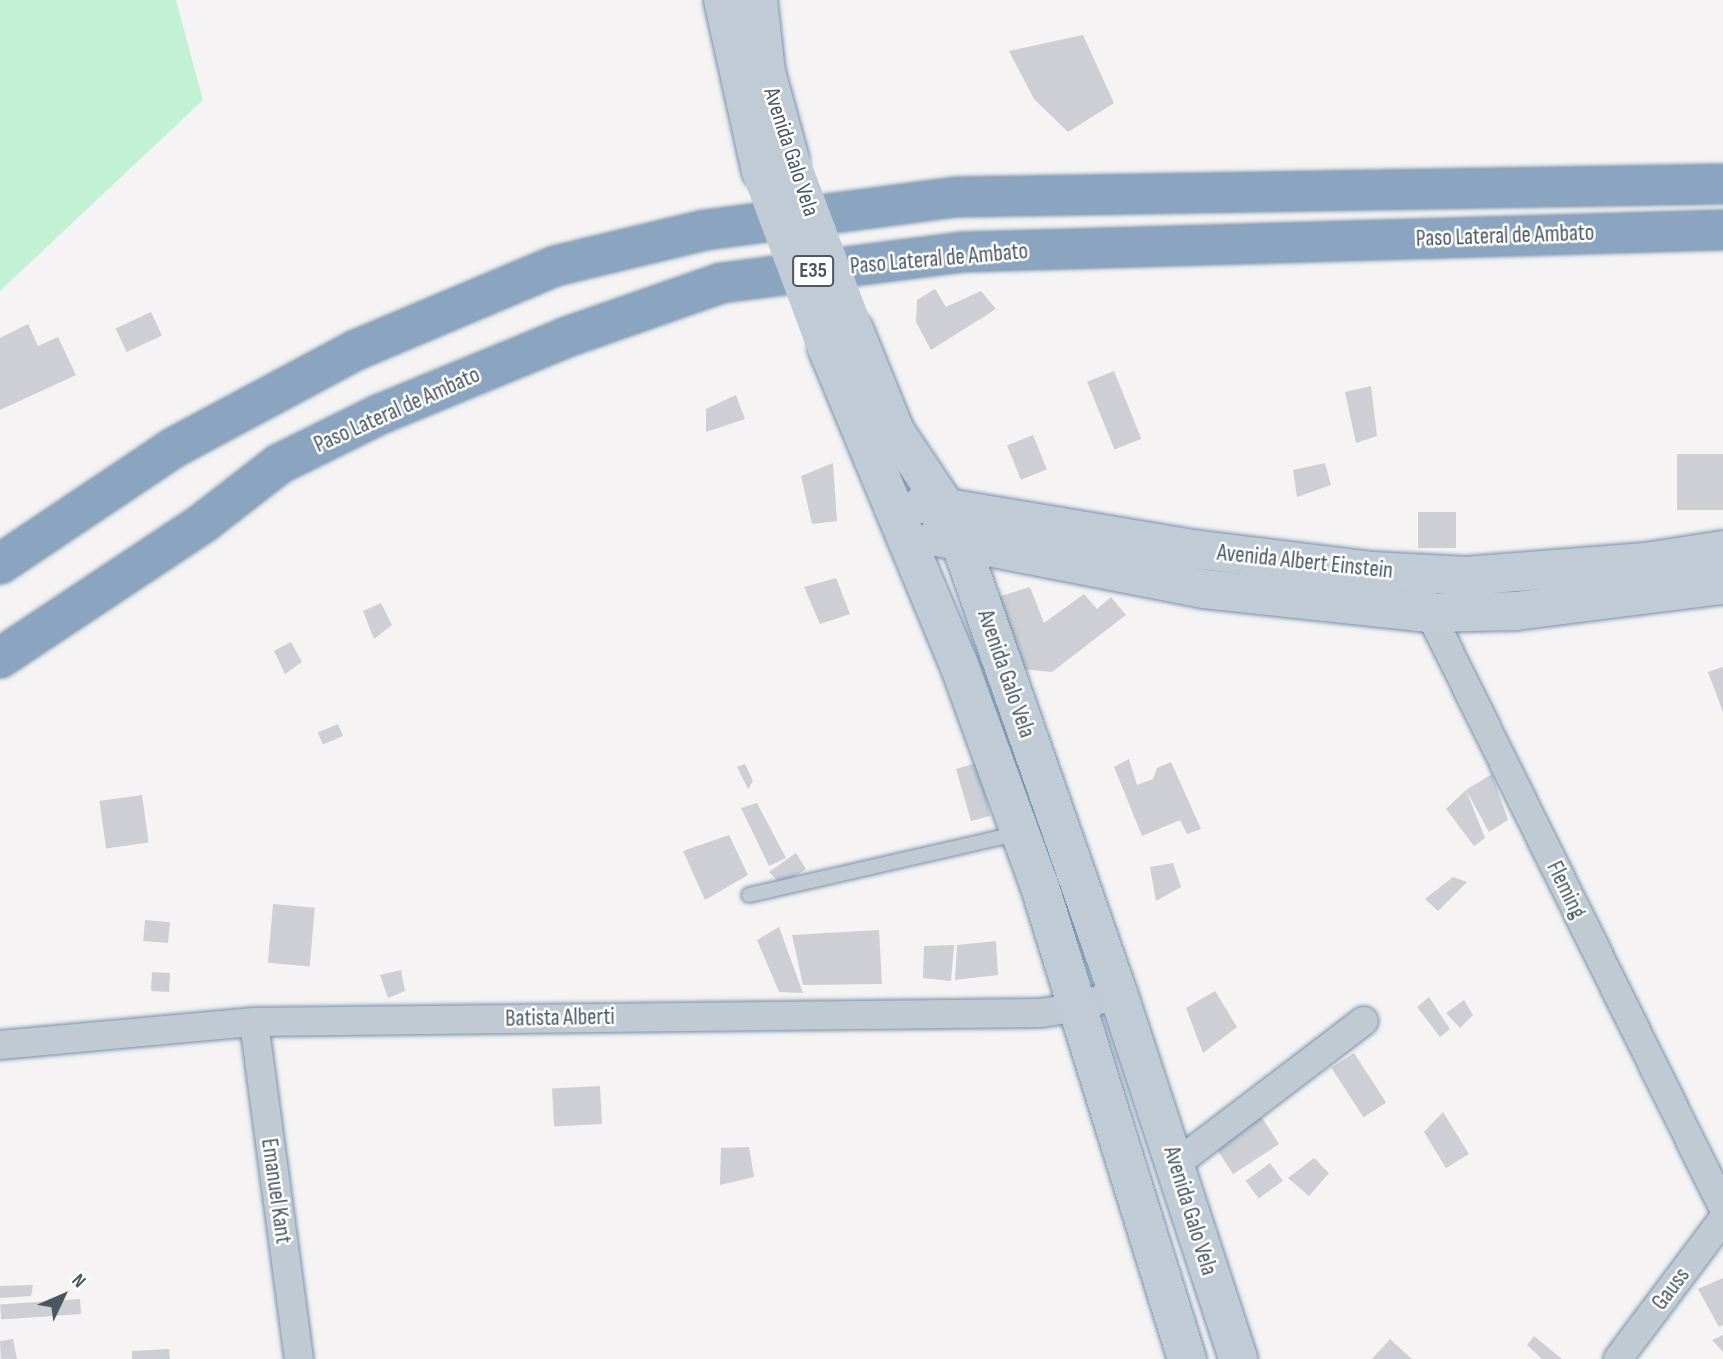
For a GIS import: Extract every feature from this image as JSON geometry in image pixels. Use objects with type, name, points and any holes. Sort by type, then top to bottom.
[{"type":"highway","name":"Paso Lateral de Ambato","points":[[0,564],[173,448],[356,350],[555,266],[705,230],[956,197],[1723,184]]},
{"type":"highway","name":"Paso Lateral de Ambato","points":[[0,658],[203,523],[279,464],[378,415],[555,342],[721,283],[964,252],[1723,230]]},
{"type":"main road","name":"Avenida Galo Vela","points":[[723,0],[775,165],[841,339],[897,517],[958,662],[1020,833],[1079,1007],[1187,1359]]},
{"type":"main road","name":"Avenida Galo Vela","points":[[758,0],[775,165]]},
{"type":"main road","name":"Avenida Galo Vela","points":[[841,339],[952,523],[1118,993],[1238,1359]]},
{"type":"main road","name":"Avenida Albert Einstein","points":[[897,517],[1410,573],[1466,576],[1645,562],[1723,550]]},
{"type":"main road","name":"Avenida Albert Einstein","points":[[952,523],[1204,589],[1429,613],[1516,611],[1723,584]]},
{"type":"street","name":"Fleming","points":[[1410,573],[1723,1206]]},
{"type":"street","name":"Batista Alberti","points":[[0,1045],[254,1022],[1041,1013],[1079,1007],[1118,993]]},
{"type":"street","points":[[1176,1164],[1364,1021]]},
{"type":"street","name":"Emanuel Kant","points":[[254,1022],[299,1359]]},
{"type":"street","name":"Gauss","points":[[1619,1359],[1723,1219]]},
{"type":"lane","points":[[749,895],[1020,833]]},
{"type":"green space","points":[[0,0],[176,0],[203,100],[0,291]]},
{"type":"building","points":[[1083,35],[1114,103],[1068,132],[1034,99],[1009,51]]},
{"type":"building","points":[[935,289],[946,307],[981,291],[996,309],[931,350],[916,322],[917,300]]},
{"type":"building","points":[[151,312],[162,336],[127,352],[116,328]]},
{"type":"building","points":[[28,324],[38,346],[58,337],[76,375],[0,410],[0,338]]},
{"type":"building","points":[[1114,371],[1141,439],[1114,450],[1087,382]]},
{"type":"building","points":[[1371,386],[1377,436],[1356,443],[1345,392]]},
{"type":"building","points":[[736,395],[745,419],[706,432],[706,409]]},
{"type":"building","points":[[1033,435],[1047,469],[1021,480],[1007,445]]},
{"type":"building","points":[[1677,454],[1723,454],[1723,510],[1677,510]]},
{"type":"building","points":[[833,463],[837,521],[812,524],[801,476]]},
{"type":"building","points":[[1325,463],[1331,485],[1297,497],[1293,470]]},
{"type":"building","points":[[1418,512],[1456,512],[1456,548],[1418,548]]},
{"type":"building","points":[[836,578],[850,614],[820,624],[804,587]]},
{"type":"building","points":[[1030,587],[1044,623],[1084,594],[1097,609],[1111,597],[1126,615],[1052,672],[1021,669],[997,597]]},
{"type":"building","points":[[381,603],[392,625],[374,639],[363,611]]},
{"type":"building","points":[[291,642],[302,662],[285,674],[274,651]]},
{"type":"building","points":[[1723,667],[1723,712],[1708,672]]},
{"type":"building","points":[[338,724],[343,736],[323,745],[318,733]]},
{"type":"building","points":[[1129,759],[1137,785],[1153,779],[1157,768],[1171,762],[1201,829],[1187,834],[1180,820],[1142,836],[1114,767]]},
{"type":"building","points":[[979,762],[990,816],[971,821],[956,769]]},
{"type":"building","points":[[745,764],[753,781],[748,789],[737,767]]},
{"type":"building","points":[[1492,774],[1508,820],[1489,832],[1466,790]]},
{"type":"building","points":[[1466,790],[1485,838],[1474,846],[1446,809]]},
{"type":"building","points":[[142,795],[149,843],[106,849],[99,801]]},
{"type":"building","points":[[757,803],[786,858],[769,866],[741,808]]},
{"type":"building","points":[[729,835],[748,875],[705,900],[683,851]]},
{"type":"building","points":[[796,853],[806,869],[782,885],[769,872]]},
{"type":"building","points":[[1173,863],[1181,887],[1156,901],[1150,867]]},
{"type":"building","points":[[1453,877],[1467,882],[1438,911],[1425,899]]},
{"type":"building","points":[[273,904],[315,908],[310,966],[268,963]]},
{"type":"building","points":[[145,920],[170,922],[168,943],[143,941]]},
{"type":"building","points":[[779,927],[803,993],[779,992],[757,940]]},
{"type":"building","points":[[879,930],[882,984],[803,985],[792,935]]},
{"type":"building","points":[[996,941],[998,975],[955,980],[957,945]]},
{"type":"building","points":[[954,945],[951,981],[923,978],[924,946]]},
{"type":"building","points":[[401,970],[405,991],[388,998],[380,975]]},
{"type":"building","points":[[152,972],[170,973],[169,992],[151,991]]},
{"type":"building","points":[[1215,991],[1237,1027],[1203,1053],[1186,1008]]},
{"type":"building","points":[[1429,997],[1450,1029],[1440,1037],[1417,1007]]},
{"type":"building","points":[[1464,1000],[1473,1015],[1460,1028],[1446,1013]]},
{"type":"building","points":[[1354,1053],[1386,1102],[1363,1117],[1331,1068]]},
{"type":"building","points":[[600,1086],[602,1124],[554,1126],[552,1089]]},
{"type":"building","points":[[1443,1112],[1469,1154],[1446,1168],[1424,1132]]},
{"type":"building","points":[[1259,1113],[1279,1144],[1233,1174],[1213,1143]]},
{"type":"building","points":[[749,1147],[754,1177],[720,1185],[721,1148]]},
{"type":"building","points":[[1314,1158],[1329,1173],[1309,1196],[1288,1178]]},
{"type":"building","points":[[1270,1163],[1283,1181],[1259,1198],[1246,1181]]},
{"type":"building","points":[[1723,1278],[1723,1325],[1719,1327],[1698,1289]]},
{"type":"building","points":[[33,1285],[31,1296],[0,1298],[0,1286]]},
{"type":"building","points":[[80,1299],[81,1314],[1,1320],[0,1305]]},
{"type":"building","points":[[1723,1335],[1723,1352],[1712,1340]]},
{"type":"building","points":[[1534,1336],[1562,1359],[1542,1359],[1527,1345]]},
{"type":"building","points":[[13,1339],[17,1359],[1,1359],[0,1341]]},
{"type":"building","points":[[1390,1339],[1412,1359],[1372,1359]]},
{"type":"building","points":[[169,1349],[170,1359],[132,1359],[132,1351]]}]
